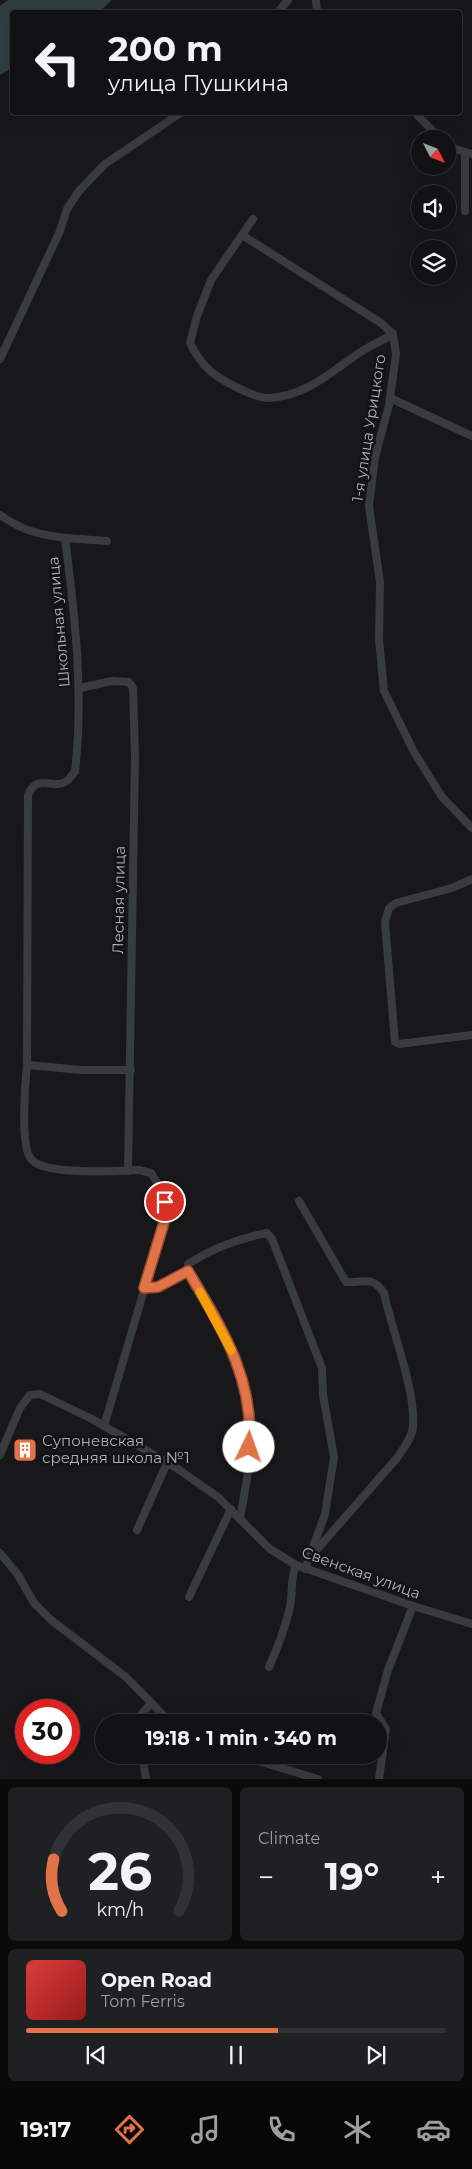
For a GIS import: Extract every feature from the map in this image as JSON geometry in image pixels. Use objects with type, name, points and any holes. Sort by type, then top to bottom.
[{"type":"street","points":[[280,10],[288,0]]},
{"type":"street","points":[[0,360],[60,231],[68,209],[79,191],[106,164],[178,115]]},
{"type":"street","points":[[417,115],[432,130]]},
{"type":"street","points":[[456,148],[469,154],[465,211]]},
{"type":"street","points":[[242,235],[381,323],[393,334],[362,351],[328,376],[294,394],[267,398],[244,391],[216,377],[199,360],[190,343],[212,280],[242,235],[253,219]]},
{"type":"street","name":"1-я улица Урицкого","points":[[393,334],[396,354],[390,398],[375,457],[369,506],[380,582],[379,640],[384,691],[414,752],[442,797],[472,828]]},
{"type":"street","points":[[390,398],[472,436]]},
{"type":"street","name":"Школьная улица","points":[[0,516],[16,526],[34,533],[65,538],[77,634],[80,688],[75,772],[67,781],[60,784],[39,783],[32,787],[28,795],[27,1065],[24,1094],[26,1150],[31,1159],[38,1165],[52,1168],[151,1173],[158,1184],[165,1202],[165,1219],[104,1426]]},
{"type":"street","points":[[65,538],[107,542]]},
{"type":"street","name":"Лесная улица","points":[[80,688],[112,680],[129,682],[134,688],[135,757],[128,1171]]},
{"type":"street","points":[[472,879],[452,888],[396,903],[389,908],[385,922],[395,1042],[399,1044],[472,1035]]},
{"type":"street","points":[[27,1065],[82,1070],[131,1070]]},
{"type":"street","points":[[299,1201],[346,1282],[369,1280],[377,1283],[384,1293],[411,1396],[413,1428],[408,1442],[397,1458],[311,1557]]},
{"type":"street","points":[[240,1519],[246,1485],[251,1432],[249,1401],[239,1367],[217,1320],[188,1271],[188,1264],[199,1257],[235,1242],[267,1233],[272,1239],[322,1368],[322,1395],[334,1457],[326,1514],[305,1569]]},
{"type":"street","points":[[144,1288],[158,1287],[188,1271]]},
{"type":"street","name":"Свенская улица","points":[[0,1455],[20,1408],[30,1395],[40,1394],[104,1426],[167,1463],[218,1497],[270,1549],[296,1565],[413,1606],[472,1624]]},
{"type":"street","points":[[137,1530],[167,1463]]},
{"type":"street","points":[[189,1597],[231,1509]]},
{"type":"street","points":[[0,1552],[18,1575],[34,1603],[51,1620],[126,1676],[162,1714]]},
{"type":"street","points":[[270,1667],[281,1639],[290,1607],[291,1577],[296,1565]]},
{"type":"street","points":[[379,1779],[386,1729],[376,1713],[388,1670],[413,1606]]},
{"type":"street","points":[[143,1714],[151,1703]]},
{"type":"street","points":[[144,1764],[146,1779]]},
{"type":"street","points":[[268,1764],[318,1779]]},
{"type":"shaded area","points":[[8,0],[112,0],[101,10],[10,10],[10,69],[0,75],[0,6]]},
{"type":"slow traffic","points":[[200,1292],[217,1320],[231,1350]]},
{"type":"place","name":"Супоневская средняя школа №1","points":[[25,1450]]},
{"type":"route","points":[[165,1202],[165,1219],[144,1288],[158,1287],[188,1271],[217,1320],[239,1367],[249,1401],[251,1432],[249,1447]]}]
